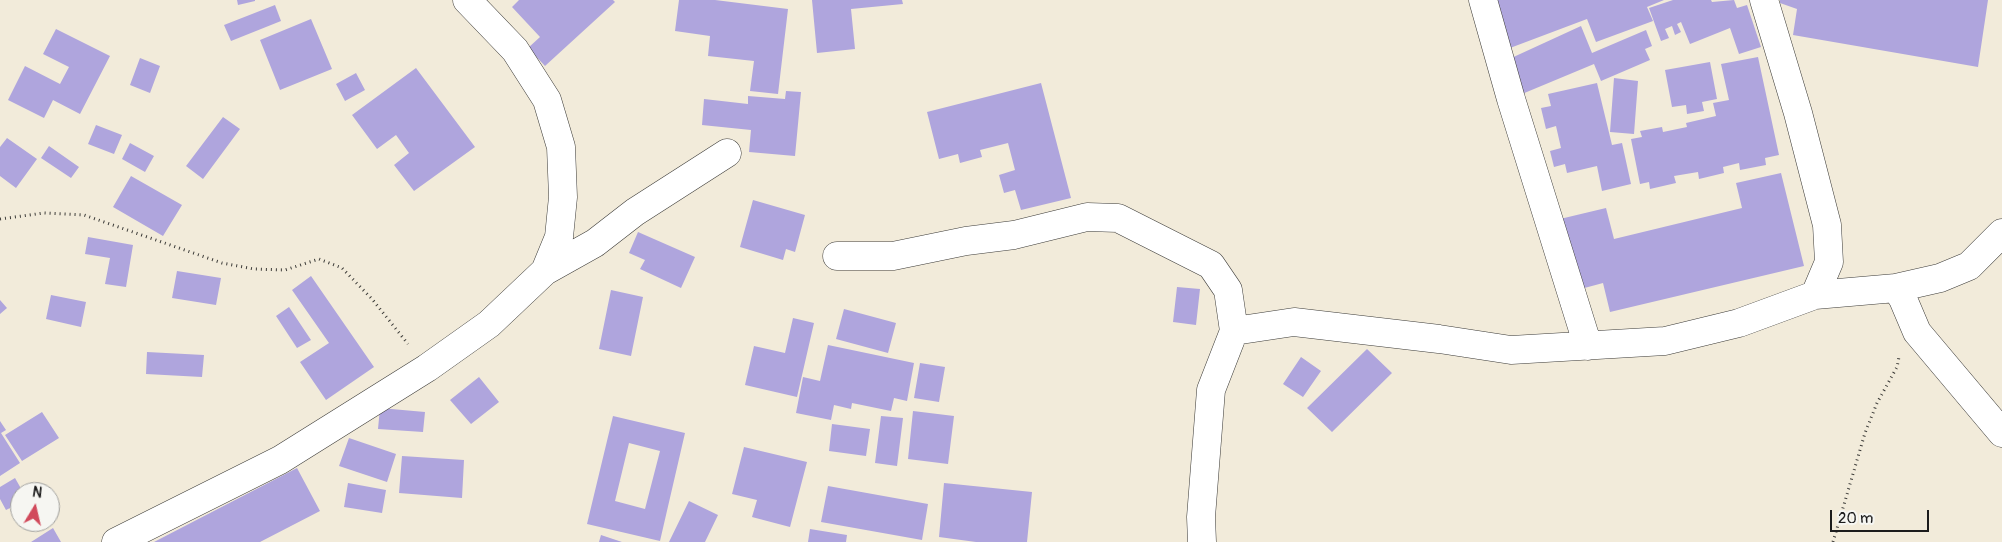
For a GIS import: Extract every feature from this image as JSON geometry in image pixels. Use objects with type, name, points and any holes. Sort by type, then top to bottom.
[{"type":"street","points":[[467,0],[515,50],[546,100],[561,147],[562,196],[559,237],[545,271]]},
{"type":"street","points":[[1483,0],[1514,109],[1588,346]]},
{"type":"street","points":[[1764,0],[1798,113],[1827,225],[1829,262],[1815,295]]},
{"type":"street","points":[[116,542],[280,460],[427,368],[489,324],[545,271],[595,244],[635,212],[727,153]]},
{"type":"street","points":[[837,256],[893,256],[966,241],[1014,235],[1087,217],[1118,218],[1212,265],[1228,290],[1234,331],[1211,390],[1201,517],[1202,542]]},
{"type":"street","points":[[1234,331],[1294,322],[1439,339],[1511,350],[1665,340],[1739,323],[1815,295],[1896,288],[1940,278],[1968,266],[2002,233]]},
{"type":"street","points":[[1896,288],[1904,299],[1917,332],[2002,432]]},
{"type":"path","points":[[0,218],[44,213],[84,215],[222,263],[254,269],[285,270],[319,259],[342,268],[372,299],[427,368]]},
{"type":"path","points":[[1833,542],[1866,433],[1877,403],[1897,367],[1900,348]]},
{"type":"building","points":[[237,0],[255,0],[255,1],[238,5]]},
{"type":"building","points":[[519,0],[613,0],[615,2],[545,66],[528,48],[540,37],[512,7]]},
{"type":"building","points":[[679,0],[715,0],[788,9],[778,94],[750,91],[754,61],[708,56],[710,36],[675,31]]},
{"type":"building","points":[[812,0],[902,0],[903,4],[851,9],[855,49],[817,53]]},
{"type":"building","points":[[1492,0],[1664,0],[1647,7],[1653,21],[1596,42],[1587,19],[1510,48]]},
{"type":"building","points":[[1673,0],[1711,0],[1712,2],[1734,0],[1737,8],[1747,5],[1761,47],[1739,54],[1730,28],[1690,44],[1681,22],[1677,24],[1681,32],[1675,35],[1672,26],[1665,29],[1669,38],[1661,41],[1649,8]]},
{"type":"building","points":[[1780,0],[1988,0],[1978,67],[1793,35],[1797,9],[1780,3]]},
{"type":"building","points":[[275,5],[281,21],[231,41],[224,25]]},
{"type":"building","points":[[311,19],[332,69],[280,90],[260,40]]},
{"type":"building","points":[[1581,26],[1592,53],[1646,30],[1652,46],[1645,49],[1650,60],[1601,81],[1594,64],[1522,94],[1507,60]]},
{"type":"building","points":[[56,29],[110,56],[80,114],[53,100],[44,118],[8,100],[25,66],[60,84],[69,67],[43,54]]},
{"type":"building","points":[[1758,57],[1779,155],[1765,158],[1766,165],[1740,170],[1739,163],[1723,167],[1724,173],[1699,179],[1698,172],[1674,176],[1676,183],[1650,189],[1649,182],[1640,184],[1631,139],[1642,137],[1640,131],[1662,127],[1663,132],[1687,127],[1686,123],[1716,116],[1713,103],[1729,100],[1721,64]]},
{"type":"building","points":[[140,58],[160,66],[150,93],[130,85]]},
{"type":"building","points":[[1710,62],[1717,99],[1702,102],[1704,111],[1687,114],[1686,105],[1672,107],[1665,70]]},
{"type":"building","points":[[416,68],[475,147],[414,191],[394,165],[409,153],[396,135],[377,149],[352,115]]},
{"type":"building","points":[[356,73],[365,90],[345,101],[336,84]]},
{"type":"building","points":[[1614,78],[1638,81],[1634,134],[1610,132]]},
{"type":"building","points":[[1041,83],[1071,198],[1021,210],[1015,190],[1004,193],[999,175],[1015,170],[1008,143],[980,150],[982,157],[960,163],[958,154],[939,159],[927,112]]},
{"type":"building","points":[[1597,83],[1612,145],[1622,143],[1631,184],[1602,191],[1597,166],[1567,173],[1565,164],[1554,167],[1550,151],[1561,148],[1556,126],[1546,129],[1541,108],[1551,106],[1548,94]]},
{"type":"building","points":[[786,91],[801,92],[795,156],[749,152],[751,130],[702,125],[704,99],[748,104],[748,96],[785,99]]},
{"type":"building","points":[[223,117],[240,129],[203,179],[186,166]]},
{"type":"building","points":[[96,125],[122,135],[114,154],[88,144]]},
{"type":"building","points":[[7,138],[37,159],[16,188],[0,176],[0,147]]},
{"type":"building","points":[[130,143],[154,156],[145,172],[122,159]]},
{"type":"building","points":[[49,146],[79,167],[71,178],[41,158]]},
{"type":"building","points":[[1781,173],[1804,266],[1610,312],[1603,283],[1577,290],[1560,219],[1606,208],[1614,239],[1742,208],[1736,183]]},
{"type":"building","points":[[131,176],[182,205],[163,236],[113,207]]},
{"type":"building","points":[[753,200],[805,215],[795,252],[786,249],[783,260],[740,247]]},
{"type":"building","points":[[638,232],[695,257],[681,288],[640,269],[645,260],[629,253]]},
{"type":"building","points":[[88,237],[133,245],[126,287],[105,284],[110,258],[85,254]]},
{"type":"building","points":[[177,271],[221,278],[216,305],[172,298]]},
{"type":"building","points":[[311,276],[374,367],[326,400],[300,362],[329,343],[292,290]]},
{"type":"building","points":[[1177,287],[1200,289],[1196,325],[1173,322]]},
{"type":"building","points":[[611,290],[643,297],[631,356],[599,349]]},
{"type":"building","points":[[51,295],[86,302],[81,327],[46,319]]},
{"type":"building","points":[[0,300],[7,308],[0,314]]},
{"type":"building","points":[[289,307],[311,340],[297,348],[276,316]]},
{"type":"building","points":[[844,309],[896,323],[888,353],[836,339]]},
{"type":"building","points":[[793,318],[814,323],[797,397],[745,385],[754,346],[785,353]]},
{"type":"building","points":[[828,345],[914,363],[907,401],[894,398],[891,411],[852,403],[851,409],[834,405],[831,420],[796,413],[803,377],[820,381]]},
{"type":"building","points":[[1367,349],[1392,373],[1332,432],[1307,408]]},
{"type":"building","points":[[147,352],[204,355],[202,377],[146,374]]},
{"type":"building","points":[[1301,357],[1321,371],[1303,397],[1283,384]]},
{"type":"building","points":[[920,363],[945,367],[939,402],[914,398]]},
{"type":"building","points":[[479,377],[499,402],[471,424],[450,400]]},
{"type":"building","points":[[380,408],[425,412],[423,432],[378,429]]},
{"type":"building","points":[[913,411],[954,416],[948,464],[908,459]]},
{"type":"building","points":[[42,412],[59,438],[22,461],[5,435]]},
{"type":"building","points":[[613,416],[685,433],[660,541],[587,524]],"holes":[[[629,443],[660,451],[645,509],[615,501]]]},
{"type":"building","points":[[881,416],[903,418],[897,466],[875,463]]},
{"type":"building","points":[[0,421],[6,430],[1,433],[20,463],[0,476]]},
{"type":"building","points":[[832,424],[870,429],[866,456],[829,451]]},
{"type":"building","points":[[349,438],[396,454],[387,482],[339,466]]},
{"type":"building","points":[[744,447],[807,462],[790,527],[752,517],[757,500],[732,494]]},
{"type":"building","points":[[402,456],[464,460],[462,498],[399,493]]},
{"type":"building","points":[[297,468],[320,511],[260,542],[154,542]]},
{"type":"building","points":[[15,478],[17,482],[10,482],[10,508],[6,510],[0,499],[0,487]]},
{"type":"building","points":[[348,483],[386,490],[382,513],[344,507]]},
{"type":"building","points":[[944,483],[1032,492],[1027,542],[976,542],[939,537]]},
{"type":"building","points":[[828,486],[928,504],[922,540],[821,522]]},
{"type":"building","points":[[689,501],[718,515],[705,542],[669,542]]},
{"type":"building","points":[[810,529],[847,535],[846,542],[808,542]]},
{"type":"building","points":[[47,532],[55,532],[61,542],[31,542]]},
{"type":"building","points":[[601,535],[622,542],[599,542]]}]
